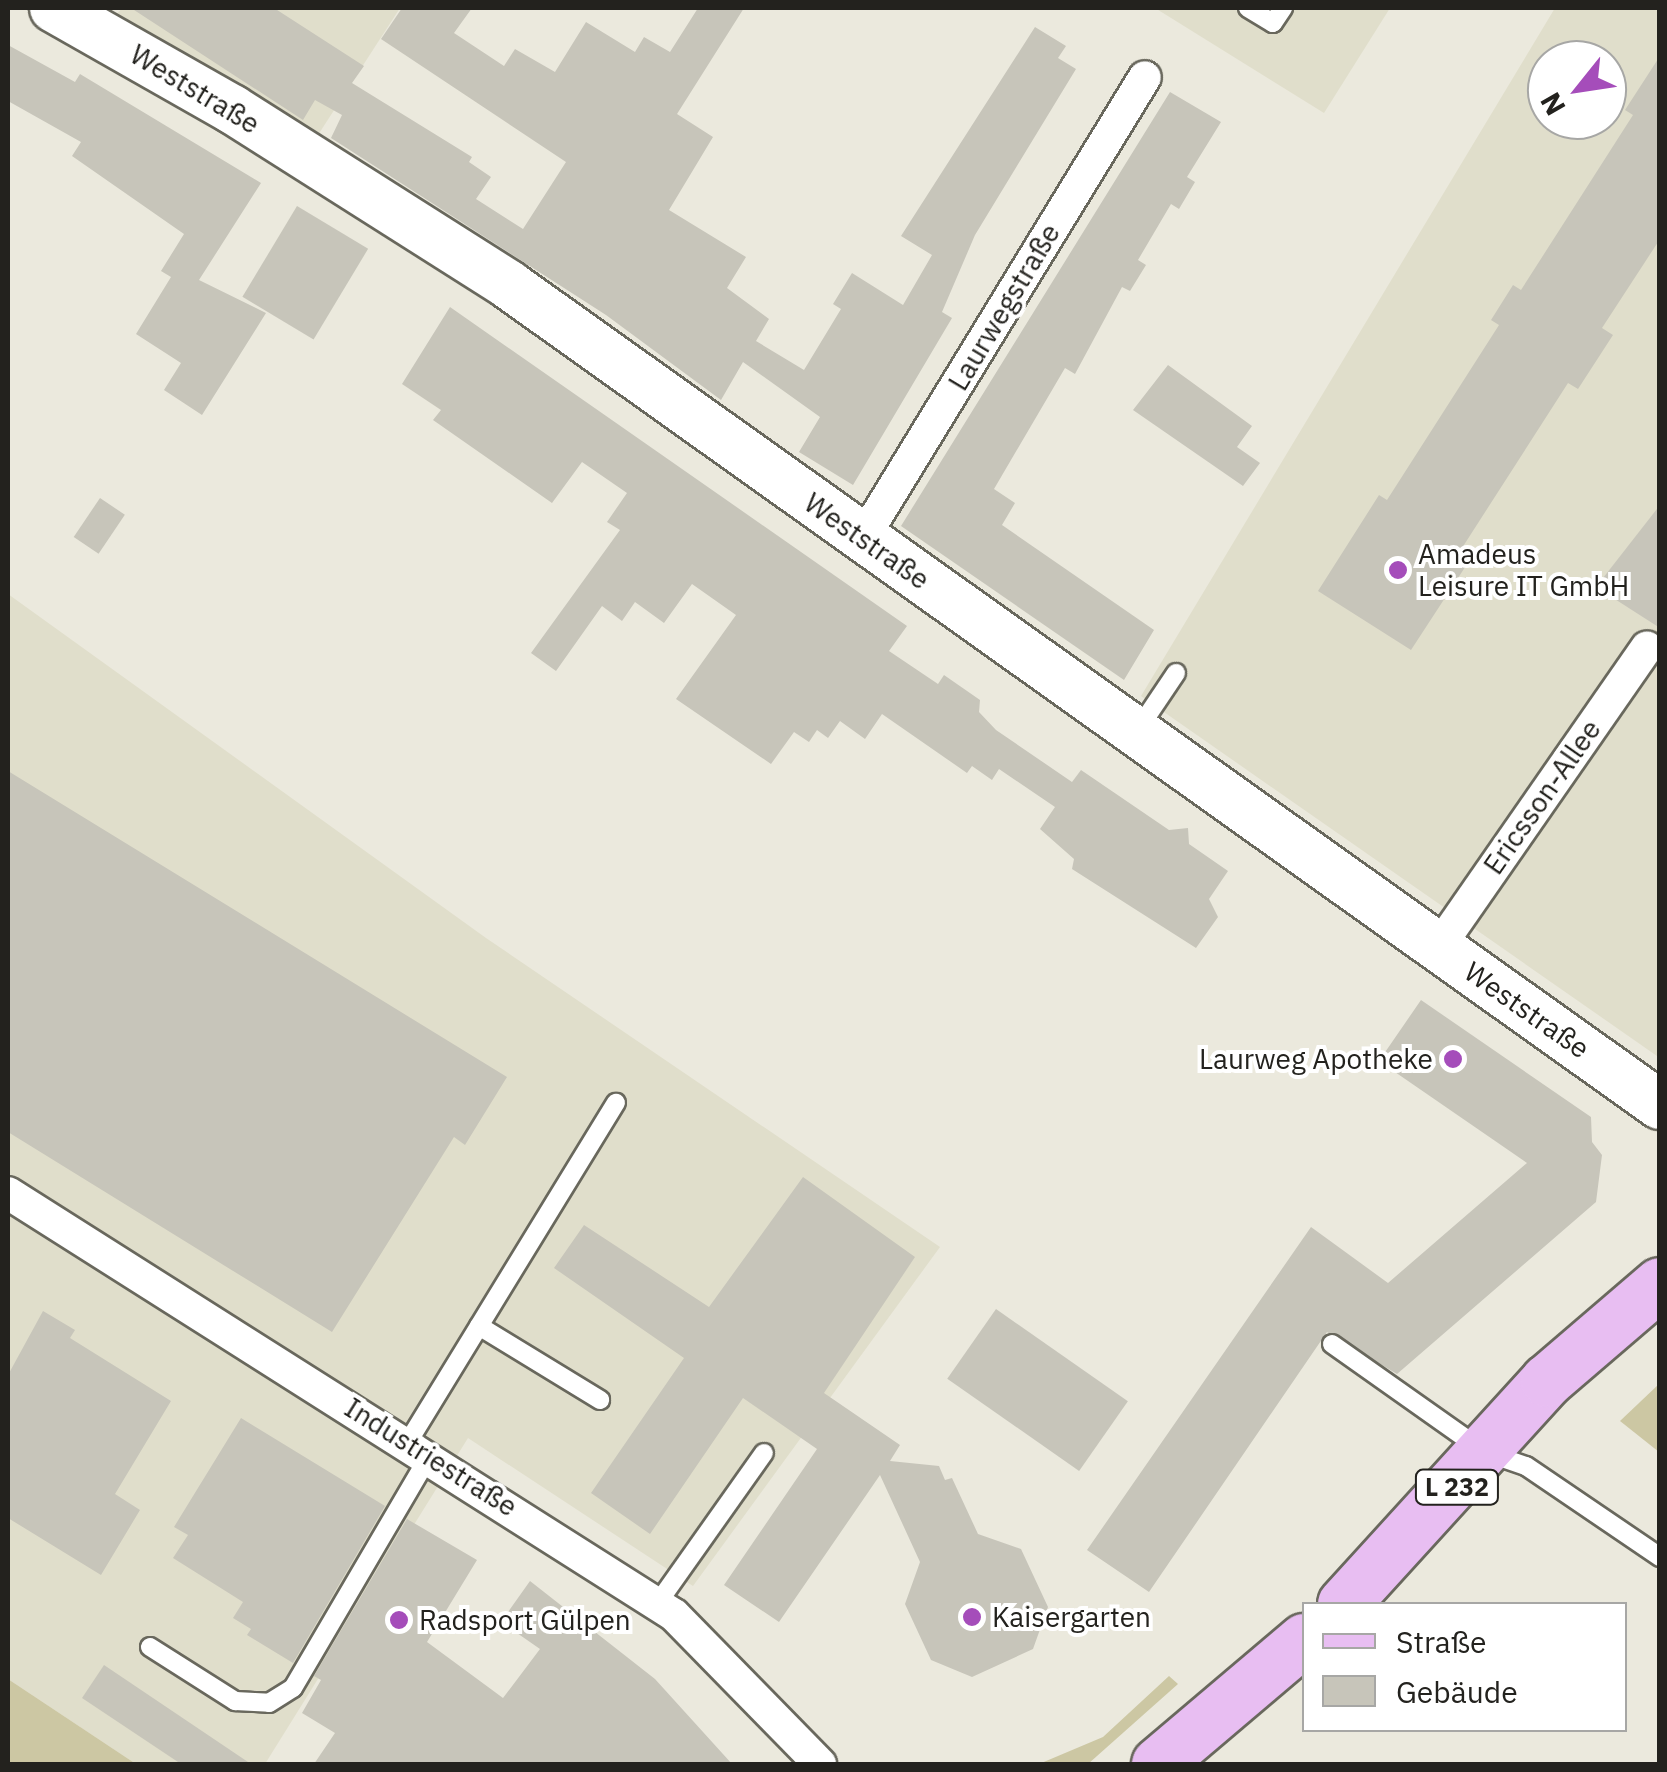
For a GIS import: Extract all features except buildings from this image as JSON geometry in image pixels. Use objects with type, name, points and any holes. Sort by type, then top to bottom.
[{"type":"main road","name":"Weststraße","points":[[54,8],[232,109],[509,285],[1660,1106]]},
{"type":"main road","name":"L 232","points":[[1346,1602],[1548,1380],[1660,1284]]},
{"type":"main road","points":[[1173,1760],[1302,1642]]},
{"type":"street","name":"Laurwegstraße","points":[[862,538],[1145,77]]},
{"type":"street","name":"Ericsson-Allee","points":[[1438,948],[1647,648]]},
{"type":"street","name":"Industriestraße","points":[[8,1193],[418,1449],[656,1604],[820,1764]]},
{"type":"lane","points":[[1248,8],[1273,23],[1284,8]]},
{"type":"lane","points":[[1136,732],[1176,673]]},
{"type":"lane","points":[[150,1647],[235,1701],[268,1703],[293,1688],[479,1326],[616,1102]]},
{"type":"lane","points":[[479,1326],[600,1400]]},
{"type":"lane","points":[[1332,1344],[1486,1452],[1526,1466],[1660,1557]]},
{"type":"lane","points":[[656,1604],[764,1453]]},
{"type":"shaded area","points":[[122,8],[400,8],[318,135],[116,15]]},
{"type":"shaded area","points":[[1155,8],[1390,8],[1324,113]]},
{"type":"shaded area","points":[[1555,8],[1659,8],[1657,1056],[1141,696],[1527,55],[1527,140],[1627,140],[1627,40],[1536,40]]},
{"type":"shaded area","points":[[8,594],[486,938],[940,1247],[693,1586],[468,1438],[265,1764],[136,1764],[8,1679]]},
{"type":"shaded area","points":[[1659,1384],[1659,1452],[1620,1421]]},
{"type":"shaded area","points":[[1169,1676],[1178,1684],[1088,1764],[1039,1764],[1103,1737]]},
{"type":"shaded area","points":[[8,1679],[136,1764],[8,1764]]},
{"type":"place","name":"Amadeus Leisure IT GmbH","points":[[1398,570]]},
{"type":"place","name":"Laurweg Apotheke","points":[[1453,1059]]},
{"type":"place","name":"Kaisergarten","points":[[972,1617]]},
{"type":"place","name":"Radsport Gülpen","points":[[399,1620]]}]
